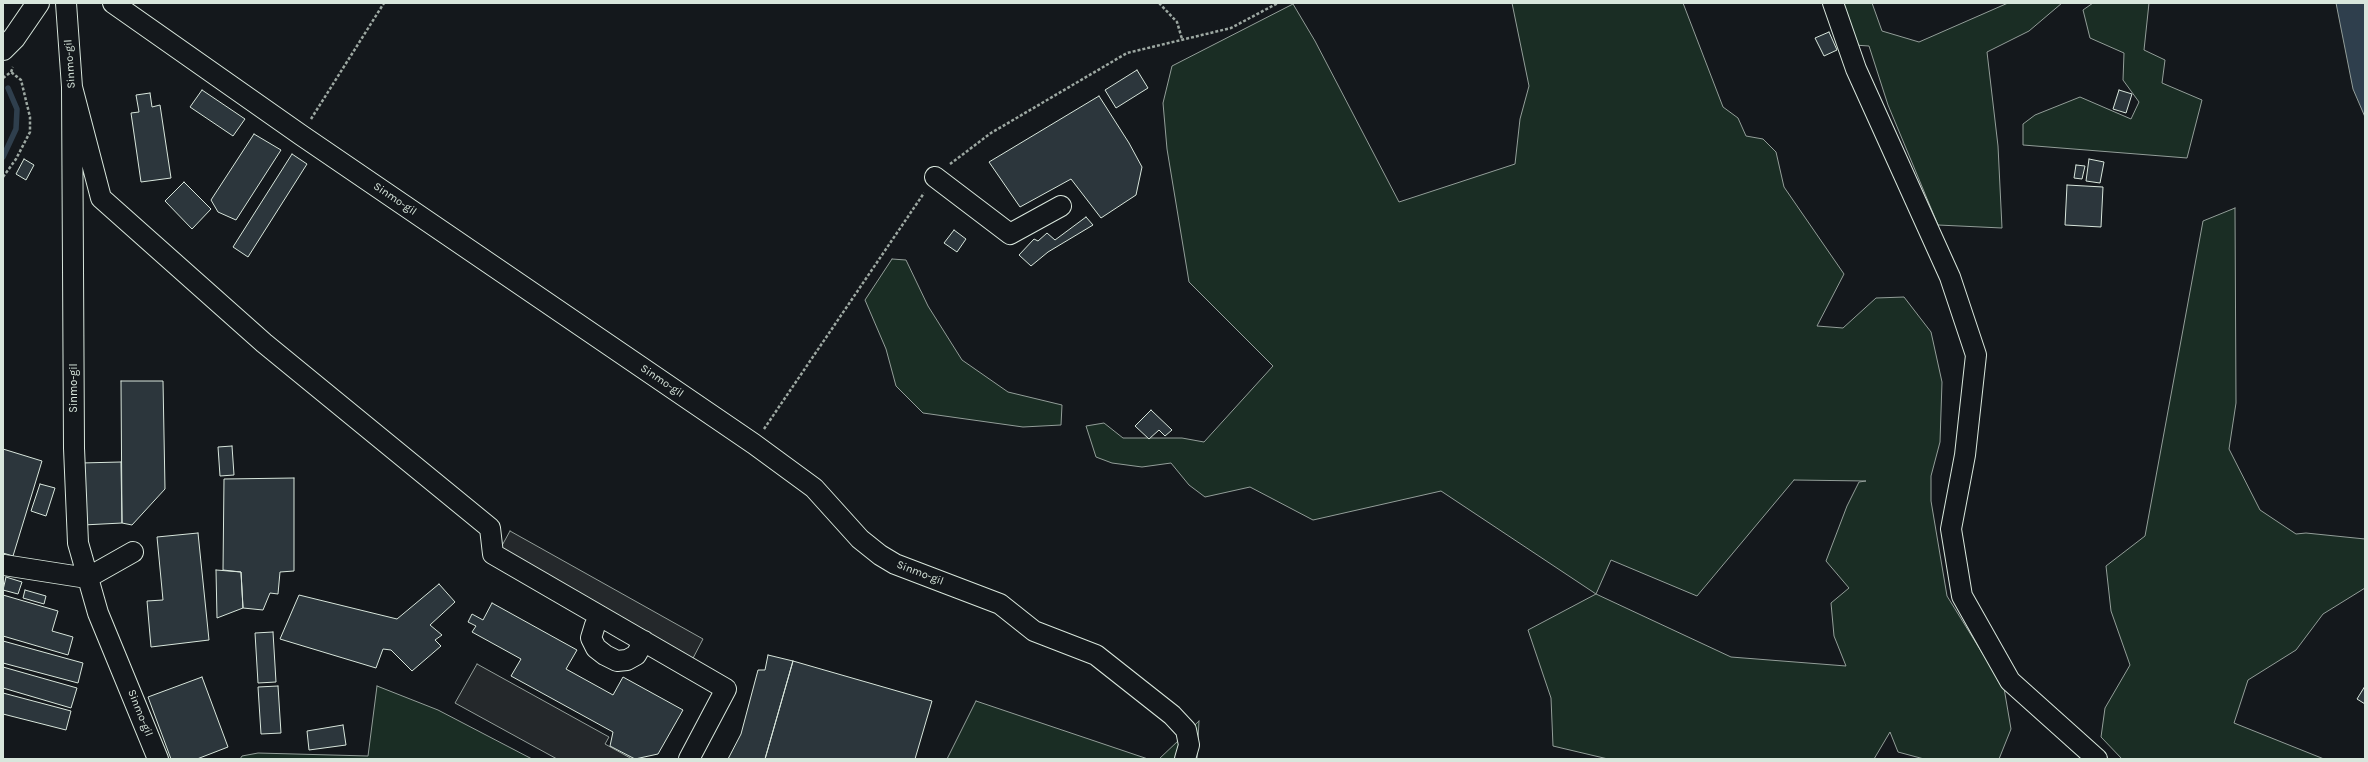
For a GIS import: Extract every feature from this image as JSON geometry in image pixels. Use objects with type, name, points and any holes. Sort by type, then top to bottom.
[{"type":"main road","points":[[3,49],[14,38],[38,3]]},
{"type":"street","name":"Sinmo-gil","points":[[66,3],[72,87],[74,448],[78,543],[98,613],[158,759]]},
{"type":"street","name":"Sinmo-gil","points":[[113,3],[301,135],[754,444],[814,488],[860,539],[880,555],[896,564],[1000,604],[1034,631],[1096,655],[1172,715],[1186,730],[1189,745],[1185,759]]},
{"type":"street","points":[[1833,3],[1856,69],[1950,277],[1976,355],[1965,455],[1951,529],[1962,596],[2010,682],[2097,759]]},
{"type":"street","points":[[72,87],[101,198],[264,343],[490,528],[493,554],[726,689],[689,759]]},
{"type":"street","points":[[935,177],[1010,234],[1061,206]]},
{"type":"street","points":[[4,565],[87,578],[133,552]]},
{"type":"street","points":[[602,617],[595,625],[591,638],[596,648],[616,661],[627,660],[636,655],[644,641]]},
{"type":"path","points":[[301,135],[384,3]]},
{"type":"path","points":[[1159,3],[1177,22],[1182,39]]},
{"type":"path","points":[[754,444],[935,177],[965,151],[991,133],[1127,53],[1159,47],[1182,39],[1231,28],[1278,3]]},
{"type":"path","points":[[3,177],[16,159],[30,132],[30,117],[21,80],[11,72]]},
{"type":"green space","points":[[1512,3],[1683,3],[1723,107],[1738,118],[1746,136],[1763,139],[1776,152],[1784,187],[1844,274],[1817,326],[1843,328],[1876,298],[1904,297],[1931,332],[1942,382],[1940,442],[1931,476],[1931,501],[1947,596],[2004,688],[2011,729],[1999,759],[1924,759],[1898,752],[1890,732],[1874,759],[1608,759],[1553,746],[1551,698],[1528,630],[1596,594],[1441,491],[1313,520],[1250,487],[1205,497],[1189,485],[1171,463],[1142,467],[1112,463],[1096,457],[1086,426],[1104,423],[1123,438],[1182,438],[1204,442],[1273,366],[1189,282],[1167,149],[1163,103],[1172,66],[1293,4],[1315,41],[1399,202],[1515,164],[1520,119],[1529,86]],"holes":[[[1794,480],[1866,481],[1859,482],[1847,506],[1826,561],[1849,588],[1831,603],[1834,636],[1846,666],[1731,657],[1596,594],[1611,560],[1697,596]]]},
{"type":"green space","points":[[1872,3],[1882,31],[1919,42],[2008,3],[2062,3],[2029,31],[1987,52],[1998,146],[2002,228],[1938,225],[1888,105],[1869,46],[1854,45],[1843,4]]},
{"type":"green space","points":[[2093,3],[2149,3],[2144,50],[2165,60],[2162,83],[2202,100],[2187,158],[2023,145],[2023,124],[2035,115],[2080,97],[2131,119],[2139,102],[2123,80],[2124,53],[2090,38],[2083,10]]},
{"type":"green space","points":[[2235,208],[2236,403],[2229,449],[2260,510],[2296,534],[2306,533],[2365,539],[2365,588],[2323,614],[2296,650],[2248,680],[2234,723],[2324,759],[2122,759],[2101,737],[2105,708],[2130,665],[2111,611],[2106,566],[2145,536],[2203,221]]},
{"type":"green space","points":[[892,259],[906,260],[928,306],[962,360],[1008,392],[1062,405],[1061,425],[1023,427],[923,413],[896,386],[886,349],[865,300]]},
{"type":"green space","points":[[377,686],[438,710],[532,759],[240,759],[242,756],[258,753],[368,756]]},
{"type":"green space","points":[[976,701],[1148,759],[947,759]]},
{"type":"green space","points":[[1199,721],[1197,759],[1159,759]]},
{"type":"shaded area","points":[[510,531],[703,639],[691,662],[499,551]]},
{"type":"shaded area","points":[[477,664],[609,737],[605,744],[632,759],[557,759],[455,703]]},
{"type":"water","points":[[2336,3],[2365,3],[2365,117],[2353,89]]},
{"type":"building","points":[[1829,32],[1837,50],[1824,56],[1815,38]]},
{"type":"building","points":[[1137,70],[1148,88],[1116,108],[1105,90]]},
{"type":"building","points":[[202,90],[245,119],[233,136],[190,107]]},
{"type":"building","points":[[2119,90],[2132,94],[2126,113],[2113,109]]},
{"type":"building","points":[[150,93],[152,107],[160,105],[171,178],[141,182],[131,113],[139,112],[136,95]]},
{"type":"building","points":[[1099,96],[1129,143],[1142,167],[1136,195],[1101,218],[1071,179],[1020,207],[989,162]]},
{"type":"building","points":[[254,134],[281,150],[236,220],[218,212],[211,200]]},
{"type":"building","points":[[292,154],[307,164],[248,257],[233,247]]},
{"type":"building","points":[[24,159],[34,165],[26,180],[16,174]]},
{"type":"building","points":[[2089,159],[2104,162],[2100,183],[2086,181]]},
{"type":"building","points":[[2076,165],[2085,166],[2082,179],[2074,178]]},
{"type":"building","points":[[184,182],[211,209],[192,229],[165,201]]},
{"type":"building","points":[[2067,185],[2103,187],[2101,227],[2065,225]]},
{"type":"building","points":[[1086,217],[1093,225],[1048,252],[1031,266],[1019,255],[1034,239],[1038,241],[1047,233],[1055,240]]},
{"type":"building","points":[[954,230],[966,239],[957,252],[944,243]]},
{"type":"building","points":[[121,381],[163,381],[165,489],[132,525],[122,523]]},
{"type":"building","points":[[1151,410],[1172,430],[1165,436],[1159,430],[1149,439],[1135,426]]},
{"type":"building","points":[[232,446],[234,475],[220,476],[218,447]]},
{"type":"building","points":[[3,449],[42,461],[13,556],[3,553]]},
{"type":"building","points":[[121,462],[122,523],[83,525],[81,463]]},
{"type":"building","points":[[294,478],[294,571],[280,572],[278,594],[270,593],[263,610],[243,608],[241,572],[223,570],[224,479]]},
{"type":"building","points":[[40,484],[55,488],[46,516],[31,511]]},
{"type":"building","points":[[198,533],[209,640],[151,647],[147,601],[163,600],[157,537]]},
{"type":"building","points":[[216,570],[241,572],[243,608],[217,618]]},
{"type":"building","points":[[6,577],[22,582],[18,594],[3,590]]},
{"type":"building","points":[[439,584],[455,602],[430,625],[442,635],[435,640],[441,646],[412,671],[391,650],[383,649],[376,668],[280,639],[299,595],[397,619]]},
{"type":"building","points":[[25,590],[46,596],[44,604],[23,598]]},
{"type":"building","points":[[3,595],[58,611],[52,631],[73,637],[68,655],[3,636]]},
{"type":"building","points":[[492,603],[577,650],[566,669],[613,695],[623,677],[683,710],[658,754],[635,759],[610,746],[613,732],[511,676],[521,659],[472,632],[476,626],[468,622],[472,614],[483,620]]},
{"type":"building","points":[[273,632],[276,682],[258,683],[255,633]]},
{"type":"building","points":[[3,641],[83,663],[78,683],[3,663]]},
{"type":"building","points":[[768,655],[793,661],[765,759],[728,759],[741,734],[758,670],[765,670]]},
{"type":"building","points":[[793,661],[932,701],[915,759],[765,759]]},
{"type":"building","points":[[3,667],[77,688],[71,708],[3,688]]},
{"type":"building","points":[[202,677],[228,747],[197,759],[171,759],[148,697]]},
{"type":"building","points":[[278,686],[281,733],[261,734],[258,687]]},
{"type":"building","points":[[2365,686],[2365,704],[2357,699]]},
{"type":"building","points":[[3,693],[71,711],[66,730],[3,714]]},
{"type":"building","points":[[343,725],[346,745],[309,750],[307,731]]},
{"type":"waterway","points":[[3,157],[16,129],[17,109],[8,88]]}]
